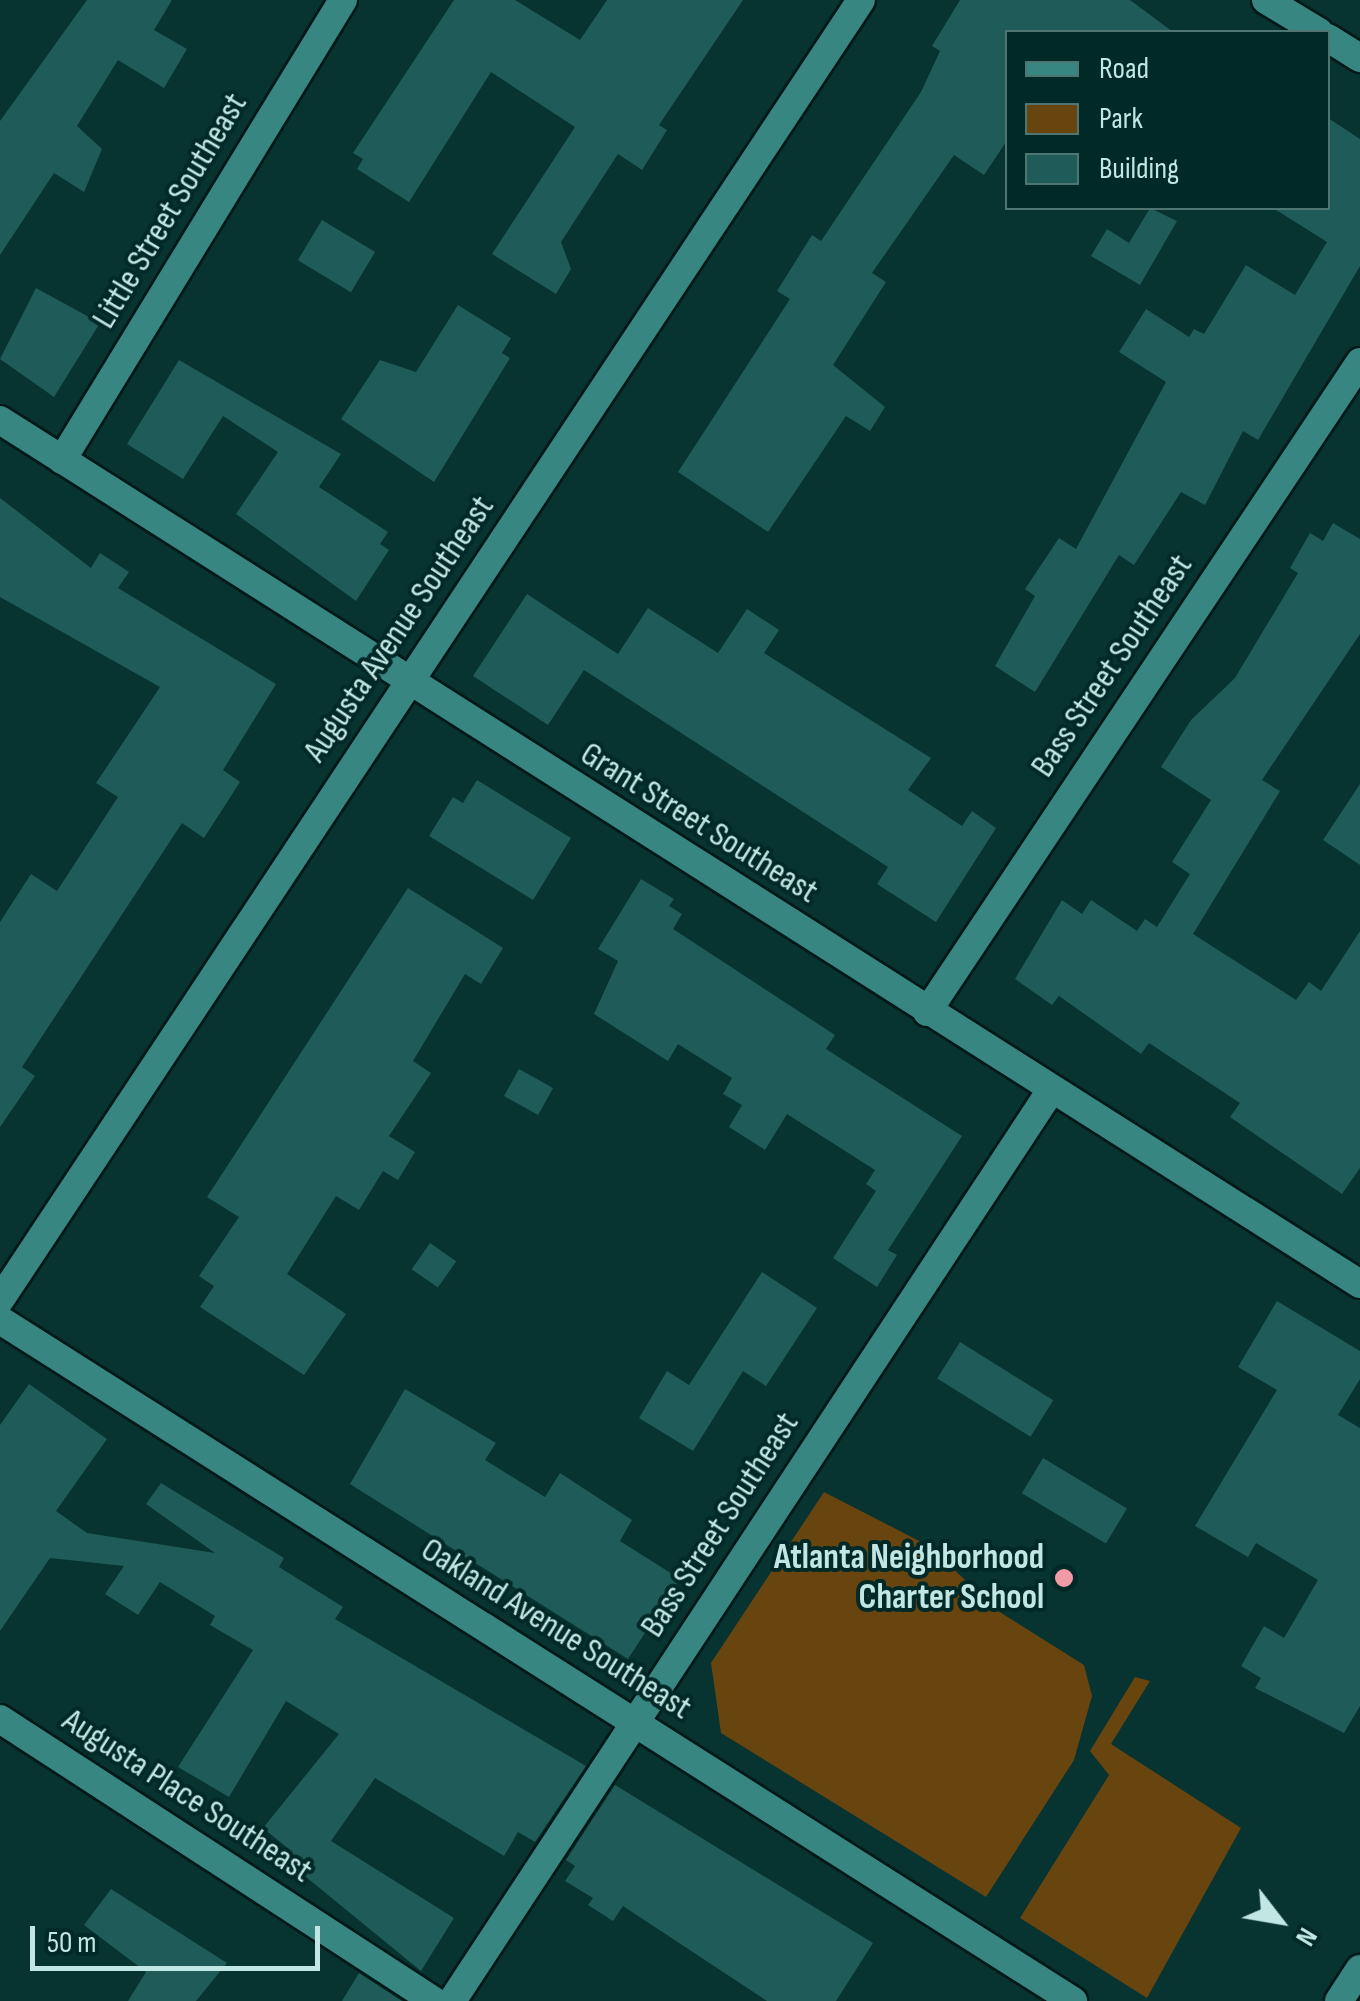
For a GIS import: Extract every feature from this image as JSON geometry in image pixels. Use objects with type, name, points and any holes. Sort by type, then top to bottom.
[{"type":"street","name":"Little Street Southeast","points":[[62,460],[342,0]]},
{"type":"street","name":"Augusta Avenue Southeast","points":[[0,1300],[862,0]]},
{"type":"street","points":[[1266,0],[1316,30]]},
{"type":"street","points":[[1330,39],[1360,58]]},
{"type":"street","name":"Bass Street Southeast","points":[[927,1012],[1360,362]]},
{"type":"street","name":"Grant Street Southeast","points":[[0,420],[1360,1284]]},
{"type":"street","name":"Bass Street Southeast","points":[[452,2001],[1051,1090]]},
{"type":"street","name":"Oakland Avenue Southeast","points":[[0,1320],[1073,2001]]},
{"type":"street","name":"Augusta Place Southeast","points":[[0,1719],[434,2001]]},
{"type":"street","points":[[1339,2001],[1360,1968]]},
{"type":"green space","points":[[824,1492],[929,1546],[998,1611],[1084,1665],[1092,1696],[1074,1760],[986,1897],[721,1733],[711,1663]]},
{"type":"green space","points":[[1135,1677],[1150,1681],[1111,1744],[1241,1828],[1147,1998],[1020,1918],[1109,1775],[1090,1751]]},
{"type":"building","points":[[87,0],[172,0],[154,30],[187,49],[164,88],[118,60],[77,126],[102,149],[84,192],[54,173],[0,255],[0,121]]},
{"type":"building","points":[[454,0],[515,0],[580,40],[607,0],[743,0],[659,125],[667,130],[642,170],[618,154],[561,242],[571,269],[556,294],[492,254],[575,127],[491,72],[409,202],[357,169],[363,159],[353,153]]},
{"type":"building","points":[[960,0],[1130,0],[1170,30],[1005,30],[1005,144],[984,175],[954,155],[872,273],[886,282],[833,365],[885,407],[870,431],[846,416],[768,532],[678,472],[790,299],[777,291],[812,235],[821,241],[921,92],[940,51],[932,46]]},
{"type":"building","points":[[1330,119],[1360,139],[1360,266],[1258,440],[1243,431],[1205,505],[1181,492],[1134,565],[1119,555],[1035,692],[995,666],[1035,596],[1025,589],[1059,538],[1076,549],[1166,382],[1119,352],[1146,309],[1189,337],[1194,329],[1204,334],[1246,265],[1295,295],[1327,242],[1276,210],[1330,210]]},
{"type":"building","points":[[1149,210],[1177,221],[1140,285],[1091,256],[1107,229],[1129,243]]},
{"type":"building","points":[[322,220],[375,252],[351,292],[298,260]]},
{"type":"building","points":[[36,288],[100,323],[54,397],[0,359]]},
{"type":"building","points":[[458,305],[511,338],[502,353],[510,358],[434,482],[341,419],[380,360],[416,372]]},
{"type":"building","points":[[179,360],[341,454],[319,487],[388,532],[380,544],[389,550],[356,601],[236,514],[278,452],[223,416],[183,479],[127,444]]},
{"type":"building","points":[[0,498],[91,568],[100,553],[129,572],[118,588],[276,684],[223,770],[240,782],[204,838],[182,823],[22,1067],[35,1076],[0,1127],[0,922],[31,874],[57,891],[118,797],[96,783],[160,687],[0,597]]},
{"type":"building","points":[[1333,523],[1360,539],[1360,634],[1262,780],[1280,791],[1193,934],[1296,1000],[1309,982],[1321,991],[1360,931],[1360,1168],[1342,1194],[1230,1117],[1240,1103],[1149,1043],[1141,1054],[1059,996],[1052,1005],[1015,979],[1062,900],[1082,914],[1091,900],[1137,931],[1145,919],[1157,927],[1190,874],[1172,862],[1211,800],[1161,767],[1191,720],[1235,678],[1298,573],[1290,568],[1310,533],[1323,541]]},
{"type":"building","points":[[527,594],[618,654],[648,608],[718,653],[747,609],[779,630],[764,653],[931,758],[908,790],[962,826],[972,811],[996,828],[936,922],[877,884],[888,867],[584,670],[548,725],[473,676]]},
{"type":"building","points":[[477,780],[571,838],[533,900],[429,836],[453,797],[463,803]]},
{"type":"building","points":[[1360,784],[1360,865],[1323,840]]},
{"type":"building","points":[[641,879],[674,899],[669,906],[682,914],[673,929],[835,1035],[826,1049],[962,1136],[888,1250],[897,1255],[877,1287],[833,1258],[876,1191],[866,1184],[875,1170],[787,1114],[765,1150],[729,1127],[742,1105],[723,1094],[732,1078],[678,1044],[668,1061],[594,1014],[618,961],[598,949]]},
{"type":"building","points":[[408,888],[503,948],[481,984],[465,974],[413,1061],[431,1073],[389,1136],[415,1152],[398,1180],[383,1171],[359,1210],[336,1196],[287,1274],[346,1314],[304,1375],[200,1307],[214,1286],[199,1276],[239,1217],[207,1197]]},
{"type":"building","points":[[519,1069],[553,1088],[538,1115],[504,1096]]},
{"type":"building","points":[[430,1243],[456,1261],[438,1288],[412,1269]]},
{"type":"building","points":[[762,1272],[817,1308],[766,1386],[743,1371],[693,1451],[639,1418],[667,1371],[689,1385]]},
{"type":"building","points":[[1277,1301],[1360,1351],[1360,1379],[1338,1415],[1360,1428],[1360,1706],[1344,1733],[1255,1688],[1261,1678],[1241,1666],[1264,1626],[1284,1638],[1318,1580],[1256,1543],[1248,1557],[1195,1526],[1277,1390],[1238,1367]]},
{"type":"building","points":[[960,1342],[1053,1400],[1030,1437],[937,1378]]},
{"type":"building","points":[[29,1384],[107,1439],[56,1511],[87,1533],[215,1553],[146,1504],[161,1483],[284,1558],[279,1567],[343,1607],[335,1619],[586,1766],[535,1842],[518,1832],[504,1856],[375,1778],[331,1841],[454,1918],[421,1971],[284,1859],[290,1850],[263,1828],[339,1734],[286,1701],[229,1797],[178,1767],[253,1650],[210,1625],[215,1616],[160,1582],[138,1615],[105,1594],[124,1566],[50,1558],[0,1631],[0,1425]]},
{"type":"building","points":[[405,1389],[496,1443],[485,1460],[545,1497],[560,1473],[632,1520],[620,1541],[680,1579],[628,1659],[350,1484]]},
{"type":"building","points":[[1043,1458],[1127,1508],[1106,1544],[1022,1493]]},
{"type":"building","points":[[615,1785],[873,1943],[836,2001],[767,2001],[623,1906],[613,1921],[588,1905],[593,1898],[565,1881],[575,1866],[566,1860]]},
{"type":"building","points":[[111,1889],[227,1963],[196,2001],[128,2001],[146,1972],[84,1925]]},
{"type":"building","points":[[359,1973],[402,2001],[342,2001]]},
{"type":"place","name":"Atlanta Neighborhood Charter School","points":[[1064,1578]]}]
